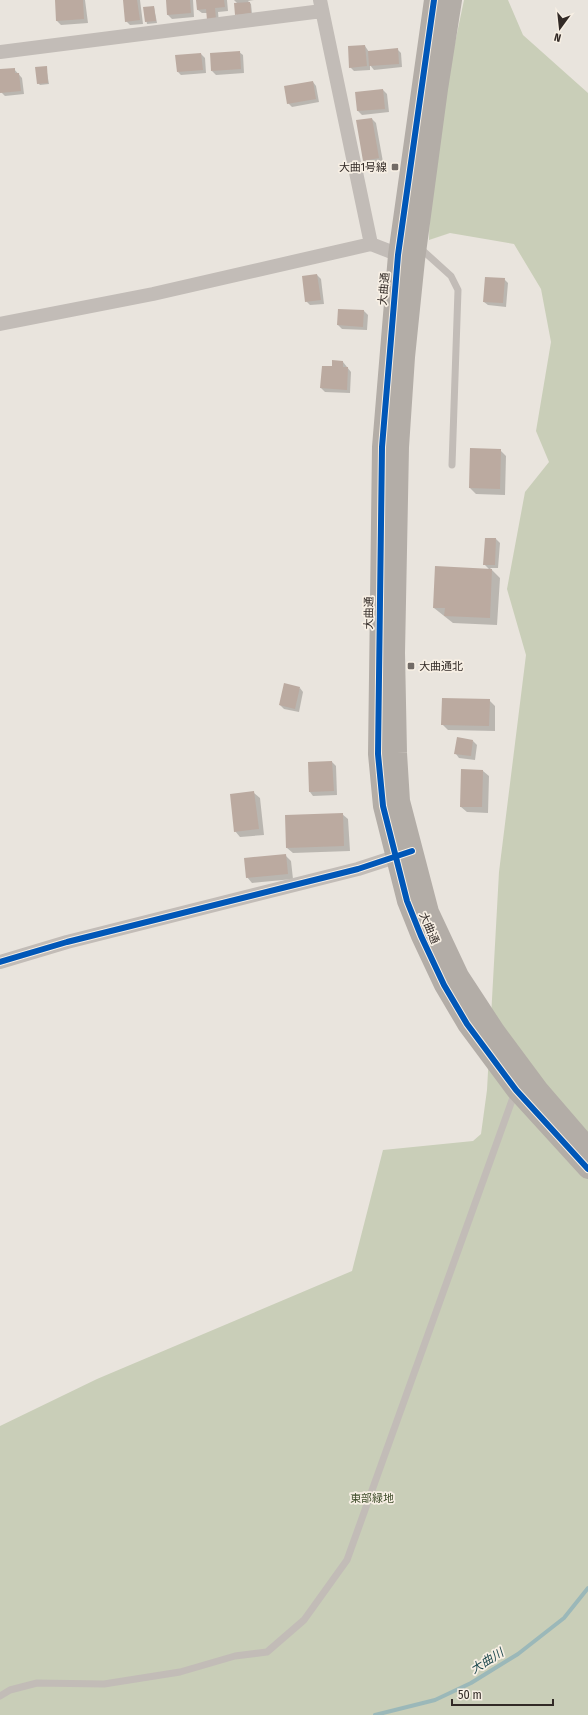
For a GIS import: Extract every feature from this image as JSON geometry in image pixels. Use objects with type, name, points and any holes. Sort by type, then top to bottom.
[{"type":"street","name":"大曲通","points":[[410,254],[434,0]]},
{"type":"street","name":"大曲通","points":[[452,0],[410,254],[382,447],[378,746],[383,806],[429,912],[459,976],[495,1031],[529,1076],[588,1147]]},
{"type":"street","points":[[0,52],[321,6],[371,244]]},
{"type":"street","points":[[0,324],[153,294],[371,244],[410,254]]},
{"type":"street","name":"大曲通","points":[[404,854],[407,901],[421,936],[444,985],[467,1024],[516,1090],[588,1169]]},
{"type":"street","points":[[0,962],[67,942],[358,868],[404,854]]},
{"type":"lane","points":[[410,254],[451,276],[458,290],[452,465]]},
{"type":"lane","points":[[0,1696],[10,1690],[37,1683],[104,1684],[180,1672],[235,1656],[267,1652],[304,1620],[347,1560],[516,1090]]},
{"type":"green space","name":"東部緑地","points":[[464,0],[508,0],[523,35],[588,93],[588,1715],[0,1715],[0,1426],[97,1379],[352,1271],[383,1150],[473,1141],[481,1134],[487,1090],[499,872],[526,655],[507,589],[525,492],[549,462],[536,431],[551,342],[541,289],[514,244],[450,233],[429,240],[430,205],[447,81]]},
{"type":"building","points":[[55,0],[83,0],[84,19],[56,21]]},
{"type":"building","points":[[123,0],[137,0],[140,20],[125,22]]},
{"type":"building","points":[[166,0],[190,0],[191,13],[167,15]]},
{"type":"building","points":[[196,0],[224,0],[225,7],[215,8],[216,19],[207,20],[206,9],[197,10]]},
{"type":"building","points":[[250,2],[251,13],[235,15],[234,3]]},
{"type":"building","points":[[154,6],[156,21],[145,22],[143,7]]},
{"type":"building","points":[[365,45],[367,66],[349,68],[348,46]]},
{"type":"building","points":[[398,48],[399,64],[369,66],[368,51]]},
{"type":"building","points":[[240,51],[241,69],[211,71],[210,53]]},
{"type":"building","points":[[201,53],[203,70],[177,72],[175,55]]},
{"type":"building","points":[[47,66],[48,83],[37,84],[35,67]]},
{"type":"building","points":[[15,68],[15,73],[19,73],[21,91],[0,93],[0,69]]},
{"type":"building","points":[[313,81],[316,99],[287,104],[284,86]]},
{"type":"building","points":[[383,89],[385,109],[357,111],[355,92]]},
{"type":"building","points":[[372,118],[379,158],[363,161],[356,120]]},
{"type":"building","points":[[317,274],[321,300],[305,302],[302,276]]},
{"type":"building","points":[[485,277],[505,278],[503,303],[483,302]]},
{"type":"building","points":[[338,309],[364,310],[363,327],[337,325]]},
{"type":"building","points":[[332,360],[343,361],[343,367],[348,367],[347,390],[320,388],[322,366],[332,366]]},
{"type":"building","points":[[470,448],[501,449],[500,489],[469,488]]},
{"type":"building","points":[[485,538],[496,538],[495,565],[483,565]]},
{"type":"building","points":[[435,566],[492,569],[490,618],[444,616],[445,608],[433,608]]},
{"type":"building","points":[[284,683],[300,687],[295,709],[279,705]]},
{"type":"building","points":[[442,698],[490,699],[489,726],[441,725]]},
{"type":"building","points":[[457,737],[473,740],[471,756],[454,754]]},
{"type":"building","points":[[332,761],[334,791],[309,792],[308,762]]},
{"type":"building","points":[[461,769],[483,770],[482,807],[460,807]]},
{"type":"building","points":[[254,791],[259,829],[234,832],[230,794]]},
{"type":"building","points":[[343,813],[344,846],[286,848],[285,815]]},
{"type":"building","points":[[286,854],[288,874],[246,878],[244,858]]},
{"type":"waterway","name":"大曲川","points":[[375,1715],[435,1700],[471,1683],[518,1654],[564,1618],[588,1588]]},
{"type":"cycle path","points":[[434,0],[398,255],[382,447],[378,754],[383,806],[407,901],[421,936],[444,985],[467,1024],[516,1090],[588,1169]]},
{"type":"cycle path","points":[[0,962],[67,942],[358,869],[412,851]]},
{"type":"place","name":"大曲1号線","points":[[395,167]]},
{"type":"place","name":"大曲通北","points":[[411,666]]}]
